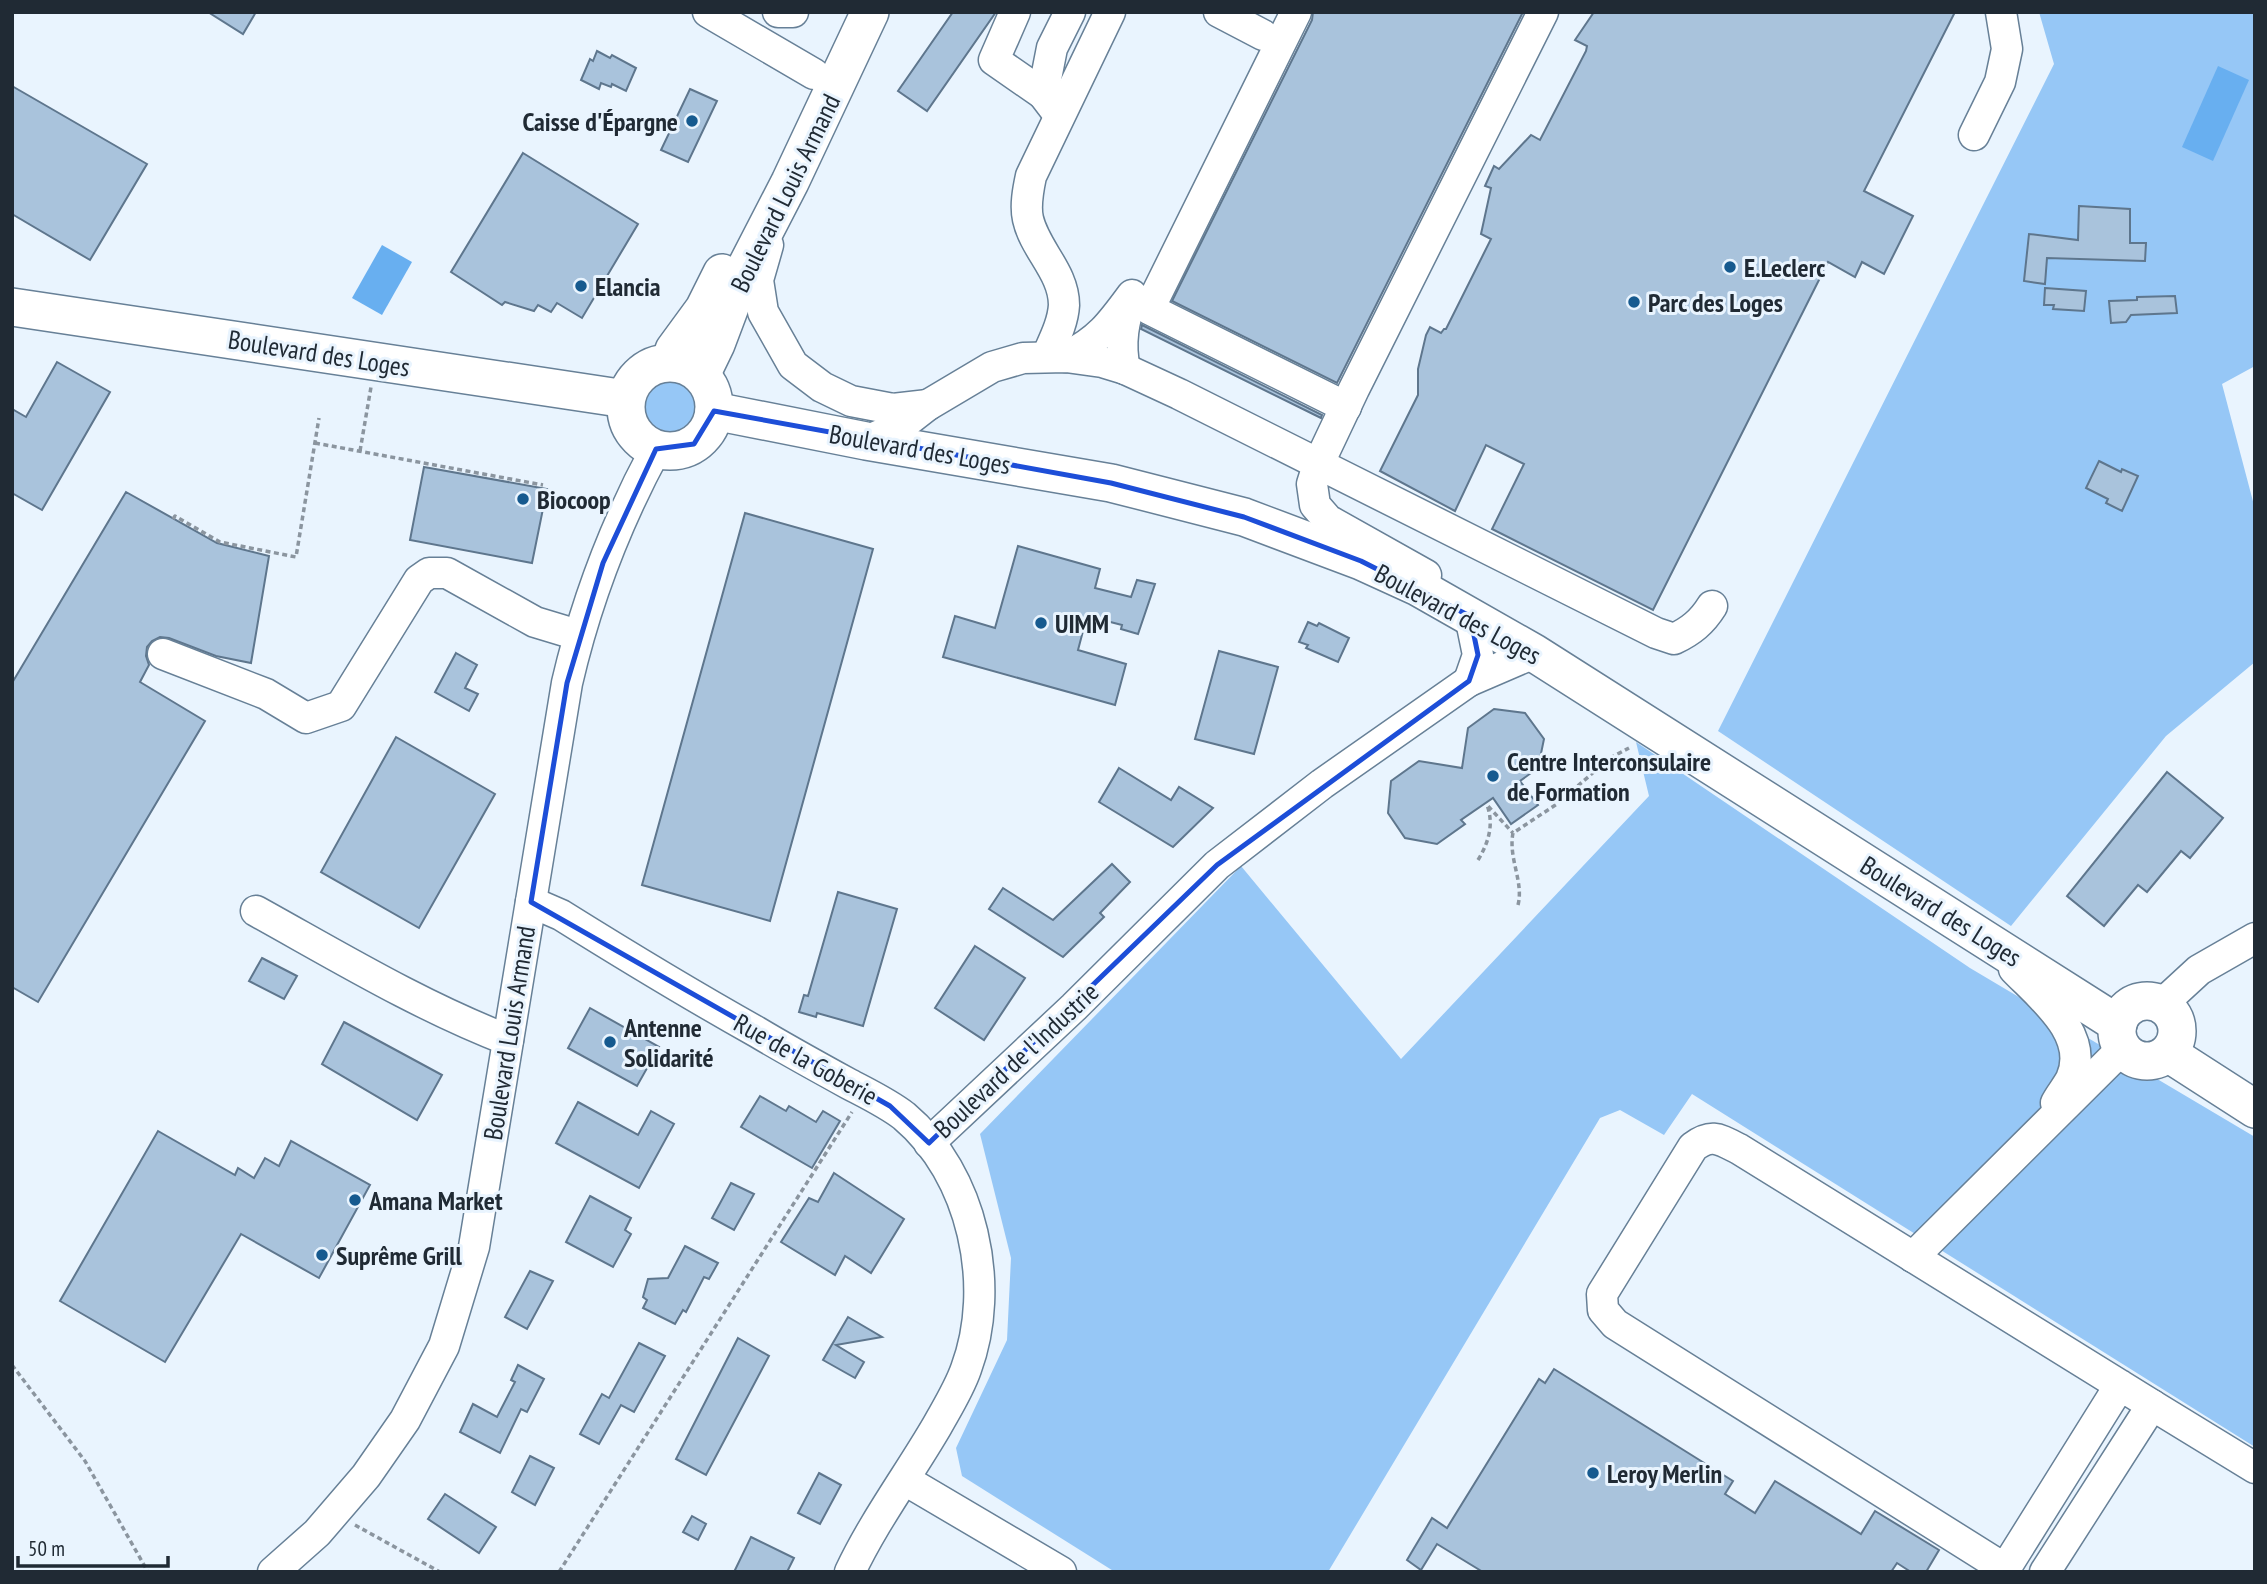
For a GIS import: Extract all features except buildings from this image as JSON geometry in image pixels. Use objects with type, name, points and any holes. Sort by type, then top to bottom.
[{"type":"main road","name":"Boulevard Louis Armand","points":[[845,12],[704,309],[674,350],[685,368],[716,344],[742,275],[790,182],[870,12]]},
{"type":"main road","name":"Boulevard des Loges","points":[[12,307],[626,399]]},
{"type":"main road","points":[[655,365],[685,368],[709,385],[714,411],[711,423],[704,435],[694,444],[669,451],[656,449],[635,435],[625,411],[631,384],[642,372],[655,365]]},
{"type":"main road","name":"Boulevard des Loges","points":[[714,411],[1111,483],[1244,517],[1361,561],[1418,587],[1534,653],[1987,941],[2120,1036]]},
{"type":"main road","points":[[2135,1004],[2161,1004],[2174,1018],[2177,1027],[2174,1046],[2159,1059],[2139,1061],[2120,1036],[2127,1009],[2135,1004]]},
{"type":"main road","points":[[2168,1053],[2255,1109]]},
{"type":"street","points":[[708,12],[814,74]]},
{"type":"street","points":[[778,12],[793,12]]},
{"type":"street","points":[[1015,12],[994,60],[1051,104]]},
{"type":"street","points":[[1056,357],[1064,303],[1056,273],[1040,247],[1028,219],[1027,196],[1051,104],[1052,48],[1070,12]]},
{"type":"street","points":[[1051,104],[1110,12]]},
{"type":"street","points":[[1056,357],[1087,346],[1108,328],[1132,296],[1205,156],[1268,24],[1219,12]]},
{"type":"street","points":[[1296,12],[1149,309],[1346,407]]},
{"type":"street","points":[[1534,653],[1472,603],[1328,520],[1315,505],[1312,484],[1318,465],[1346,407],[1543,12]]},
{"type":"street","points":[[1973,135],[2000,82],[2007,49],[2001,12]]},
{"type":"street","points":[[790,182],[761,264],[758,280],[763,312],[793,365],[822,387],[851,401],[893,409],[928,405]]},
{"type":"street","points":[[1125,369],[1122,328],[1132,296]]},
{"type":"street","points":[[866,440],[901,426],[928,405],[992,368],[1023,358],[1056,357],[1102,362],[1125,369],[1656,633],[1674,639],[1692,630],[1705,618],[1712,606]]},
{"type":"street","name":"Boulevard Louis Armand","points":[[273,1572],[335,1514],[366,1476],[405,1420],[444,1346],[474,1247],[567,683],[578,635],[603,563],[634,489],[656,449]]},
{"type":"street","points":[[163,654],[266,694],[306,718],[341,706],[419,580],[429,573],[447,573],[535,622],[578,635]]},
{"type":"street","points":[[1469,681],[1478,656],[1470,615]]},
{"type":"street","name":"Boulevard de l'Industrie","points":[[850,1572],[950,1403],[967,1368],[971,1352],[980,1285],[976,1256],[961,1196],[943,1161],[929,1143],[1064,1016],[1217,865],[1322,784],[1469,681],[1534,653]]},
{"type":"street","name":"Rue de la Goberie","points":[[531,902],[561,915],[864,1092],[903,1116],[929,1143]]},
{"type":"street","points":[[256,911],[387,985],[452,1017],[508,1040]]},
{"type":"street","points":[[2161,1004],[2199,970],[2255,938]]},
{"type":"street","points":[[1987,941],[2057,1013],[2073,1040],[2075,1057],[2071,1079],[2029,1141]]},
{"type":"street","points":[[1913,1257],[2029,1141],[2120,1036]]},
{"type":"street","points":[[2120,1385],[2005,1569],[1615,1324],[1603,1310],[1602,1294],[1693,1147],[1705,1138],[1719,1139],[1739,1149],[2255,1468]]},
{"type":"street","points":[[2045,1572],[2152,1405]]},
{"type":"street","points":[[905,1480],[1061,1572]]},
{"type":"path","points":[[360,451],[371,387]]},
{"type":"path","points":[[173,519],[175,516],[220,542],[296,557],[319,418]]},
{"type":"path","points":[[315,443],[543,485]]},
{"type":"path","points":[[1518,905],[1520,893],[1510,846],[1513,833],[1557,804],[1610,758],[1634,746]]},
{"type":"path","points":[[1478,860],[1489,834],[1492,817],[1487,805],[1513,833]]},
{"type":"path","points":[[559,1572],[864,1092]]},
{"type":"path","points":[[12,1365],[85,1461],[148,1572]]},
{"type":"path","points":[[335,1514],[440,1572]]},
{"type":"highlighted area","points":[[714,411],[1111,483],[1244,517],[1361,561],[1470,616],[1478,655],[1469,681],[1217,865],[929,1143],[890,1106],[531,902],[567,683],[603,563],[656,449],[694,444]]},
{"type":"shaded area","points":[[2039,12],[2255,12],[2255,366],[2222,384],[2255,509],[2255,662],[2166,736],[2011,926],[1718,731],[2054,64]]},
{"type":"shaded area","points":[[2218,66],[2249,80],[2213,161],[2182,147]]},
{"type":"shaded area","points":[[382,245],[412,262],[382,315],[352,298]]},
{"type":"shaded area","points":[[673,378],[695,387],[704,409],[695,431],[673,440],[651,431],[642,409],[651,387]]},
{"type":"shaded area","points":[[1636,742],[1970,968],[2255,1137],[2255,1447],[1692,1094],[1664,1135],[1620,1110],[1600,1118],[1328,1572],[1115,1572],[962,1476],[956,1448],[1007,1340],[1011,1258],[980,1134],[1241,866],[1401,1059],[1649,796]]},
{"type":"place","name":"Caisse d'Épargne","points":[[692,121]]},
{"type":"place","name":"E.Leclerc","points":[[1730,267]]},
{"type":"place","name":"Elancia","points":[[581,286]]},
{"type":"place","name":"Parc des Loges","points":[[1634,302]]},
{"type":"place","name":"Biocoop","points":[[523,499]]},
{"type":"place","name":"UIMM","points":[[1041,623]]},
{"type":"place","name":"Centre Interconsulaire de Formation","points":[[1493,776]]},
{"type":"place","name":"Antenne Solidarité","points":[[610,1042]]},
{"type":"place","name":"Amana Market","points":[[355,1200]]},
{"type":"place","name":"Suprême Grill","points":[[322,1255]]},
{"type":"place","name":"Leroy Merlin","points":[[1593,1473]]}]
